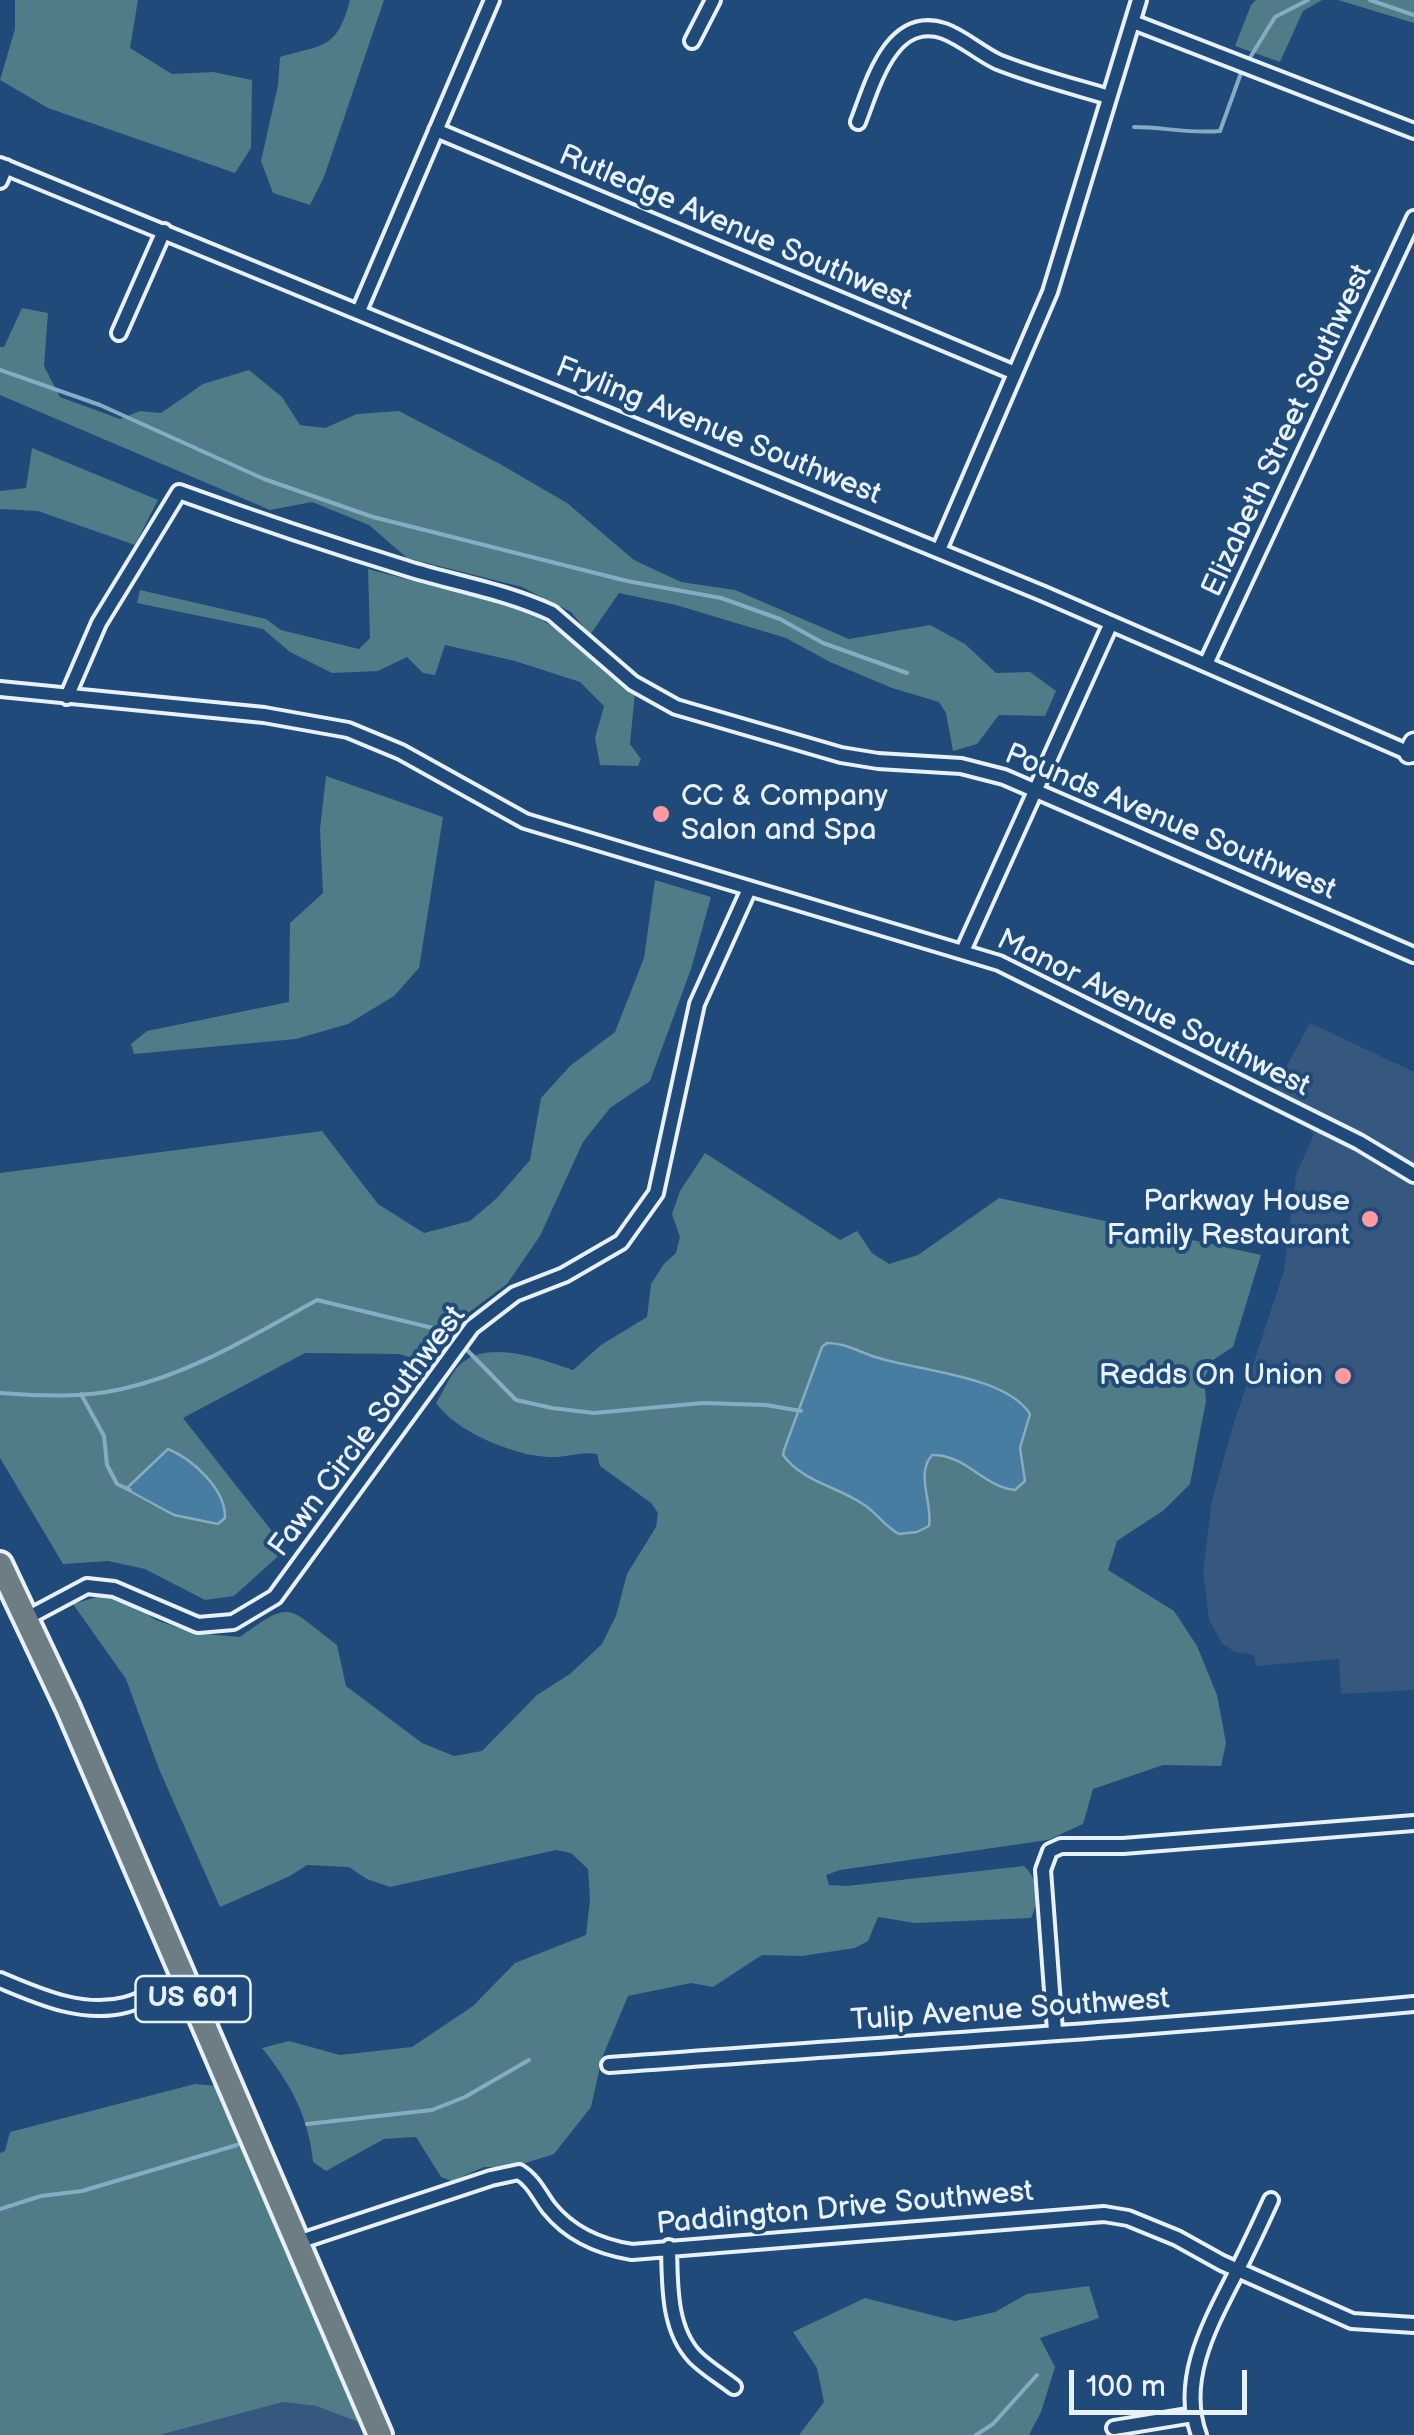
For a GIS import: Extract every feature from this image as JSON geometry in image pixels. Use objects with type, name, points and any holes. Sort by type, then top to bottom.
[{"type":"highway","name":"US 601","points":[[0,1564],[27,1618],[380,2435]]},
{"type":"street","points":[[360,311],[492,0]]},
{"type":"street","points":[[692,42],[714,0]]},
{"type":"street","points":[[939,550],[1054,281],[1139,0]]},
{"type":"street","points":[[1133,22],[1414,131]]},
{"type":"street","points":[[858,122],[887,53],[902,39],[927,28],[950,33],[1001,63],[1109,97]]},
{"type":"street","name":"Rutledge Avenue Southwest","points":[[436,130],[1015,373]]},
{"type":"street","points":[[0,181],[3,166]]},
{"type":"street","name":"Fryling Avenue Southwest","points":[[3,166],[939,550],[1412,750]]},
{"type":"street","name":"Elizabeth Street Southwest","points":[[1206,664],[1414,218]]},
{"type":"street","points":[[119,333],[164,230]]},
{"type":"street","name":"Pounds Avenue Southwest","points":[[67,696],[108,607],[179,492],[292,533],[418,572],[490,589],[539,607],[552,613],[633,683],[676,707],[840,755],[972,768],[1034,789],[1414,955]]},
{"type":"street","points":[[963,951],[1111,623]]},
{"type":"street","name":"Manor Avenue Southwest","points":[[0,689],[264,715],[348,730],[401,752],[525,821],[963,951],[1055,989],[1359,1142],[1414,1175]]},
{"type":"street","name":"Fawn Circle Southwest","points":[[27,1618],[86,1586],[114,1589],[198,1625],[233,1622],[275,1597],[472,1327],[515,1294],[564,1275],[621,1242],[656,1193],[697,1004],[748,889]]},
{"type":"street","points":[[1055,2031],[1043,1870],[1050,1851],[1061,1846],[1122,1846],[1414,1824]]},
{"type":"street","points":[[0,1980],[60,2003],[112,2007],[126,2005],[184,1978]]},
{"type":"street","name":"Tulip Avenue Southwest","points":[[609,2065],[1211,2023],[1414,2004]]},
{"type":"street","name":"Paddington Drive Southwest","points":[[298,2242],[490,2178],[519,2172],[534,2184],[549,2208],[577,2233],[614,2249],[632,2252],[1104,2214],[1128,2218],[1177,2238],[1352,2321],[1414,2325]]},
{"type":"street","points":[[1200,2435],[1193,2415],[1201,2346],[1271,2200]]},
{"type":"street","points":[[669,2247],[670,2286],[683,2340],[695,2357],[734,2387]]},
{"type":"street","points":[[1114,2428],[1193,2415]]},
{"type":"shaded area","points":[[1310,1023],[1414,1072],[1414,1690],[1341,1694],[1339,1659],[1256,1666],[1254,1655],[1235,1652],[1222,1643],[1209,1620],[1203,1570],[1212,1501],[1284,1271],[1296,1175],[1314,1134],[1266,1104]]},
{"type":"shaded area","points":[[827,1343],[982,1383],[1018,1401],[1030,1414],[1020,1448],[1025,1481],[1015,1490],[1004,1488],[955,1460],[932,1455],[925,1471],[929,1526],[899,1534],[863,1504],[800,1472],[783,1455],[784,1450],[822,1347]]},
{"type":"shaded area","points":[[168,1449],[197,1468],[214,1486],[224,1507],[225,1518],[218,1524],[174,1515],[126,1489]]},
{"type":"shaded area","points":[[283,2402],[316,2406],[364,2424],[369,2435],[160,2435]]},
{"type":"green space","points":[[15,0],[138,0],[130,48],[172,74],[213,72],[252,80],[251,148],[235,173],[48,108],[0,80],[15,29]]},
{"type":"green space","points":[[350,0],[384,0],[324,177],[310,205],[273,193],[261,161],[278,85],[280,57],[327,42],[340,28]]},
{"type":"green space","points":[[1256,0],[1322,0],[1303,11],[1280,62],[1235,46]]},
{"type":"green space","points":[[1338,0],[1414,0],[1414,23]]},
{"type":"green space","points":[[22,308],[48,313],[44,366],[60,397],[120,419],[140,411],[161,413],[203,384],[249,370],[282,397],[300,425],[325,428],[357,414],[399,411],[567,503],[634,560],[681,582],[735,590],[849,639],[930,625],[965,644],[996,673],[1030,672],[1056,691],[1045,716],[999,715],[977,744],[953,751],[946,713],[939,702],[892,688],[786,638],[676,605],[619,593],[590,635],[571,612],[522,587],[407,558],[369,525],[312,502],[270,510],[0,395],[0,347],[4,347]]},
{"type":"green space","points":[[32,448],[158,500],[135,545],[38,511],[0,509],[0,491],[26,488]]},
{"type":"green space","points":[[368,569],[528,611],[571,638],[635,693],[630,744],[641,759],[638,766],[600,765],[595,738],[604,706],[580,682],[515,661],[445,645],[435,675],[423,673],[407,657],[378,671],[332,673],[290,652],[263,629],[137,603],[140,590],[266,619],[281,630],[359,649],[370,638]]},
{"type":"green space","points":[[326,776],[443,817],[419,968],[394,996],[348,1024],[296,1039],[134,1054],[131,1044],[147,1031],[289,1002],[290,923],[323,893],[320,829]]},
{"type":"green space","points":[[655,880],[711,897],[691,969],[650,1081],[610,1108],[583,1142],[540,1236],[507,1284],[468,1313],[423,1361],[399,1354],[305,1353],[183,1418],[286,1549],[234,1596],[205,1600],[145,1569],[108,1561],[63,1564],[0,1458],[0,1173],[322,1131],[378,1204],[424,1233],[470,1221],[497,1198],[530,1160],[541,1098],[570,1066],[615,1032],[644,958]]},
{"type":"green space","points":[[705,1153],[840,1240],[857,1231],[872,1253],[889,1264],[918,1255],[999,1198],[1261,1255],[1233,1347],[1213,1360],[1204,1379],[1206,1401],[1190,1484],[1164,1510],[1117,1541],[1108,1570],[1174,1611],[1197,1646],[1217,1695],[1226,1743],[1221,1766],[1163,1765],[1093,1789],[1083,1824],[1048,1840],[826,1875],[829,1885],[847,1886],[1024,1866],[1033,1878],[1037,1897],[1031,1918],[915,1923],[878,1917],[868,1941],[855,1948],[802,1956],[762,1955],[713,1987],[691,1983],[628,1996],[602,2058],[591,2107],[554,2154],[513,2167],[484,2167],[452,2181],[441,2177],[416,2137],[384,2139],[326,2171],[313,2162],[296,2101],[262,2048],[289,2041],[340,2055],[412,2047],[473,2006],[515,1963],[586,1935],[588,1869],[571,1853],[556,1850],[390,1887],[349,1867],[307,1865],[220,1907],[159,1769],[126,1679],[73,1604],[107,1594],[129,1602],[156,1620],[194,1633],[240,1637],[271,1617],[290,1612],[337,1645],[346,1686],[422,1743],[454,1756],[482,1751],[537,1695],[570,1674],[602,1644],[616,1616],[627,1574],[656,1527],[658,1513],[651,1503],[600,1466],[597,1454],[535,1456],[504,1447],[457,1424],[436,1403],[455,1370],[475,1356],[518,1354],[573,1370],[601,1345],[647,1317],[651,1284],[676,1253],[680,1237],[672,1214],[680,1191]]},
{"type":"green space","points":[[195,2084],[218,2086],[364,2424],[316,2406],[283,2402],[160,2435],[0,2435],[0,2153],[5,2151],[10,2132]]},
{"type":"green space","points":[[1089,2286],[1099,2318],[1040,2338],[1055,2367],[1029,2435],[799,2435],[824,2402],[817,2368],[793,2332],[865,2298],[955,2321],[995,2312],[1027,2294]]},
{"type":"waterway","points":[[1251,56],[1275,17],[1308,0]]},
{"type":"waterway","points":[[1370,0],[1414,15]]},
{"type":"waterway","points":[[1134,127],[1220,131],[1241,73]]},
{"type":"waterway","points":[[0,370],[100,405],[264,479],[373,517],[627,581],[721,598],[780,619],[823,643],[907,673]]},
{"type":"waterway","points":[[0,1393],[76,1395],[148,1382],[223,1351],[317,1300],[437,1329],[451,1339]]},
{"type":"waterway","points":[[467,1350],[516,1400],[552,1408],[594,1413],[703,1403],[766,1405],[801,1411]]},
{"type":"waterway","points":[[81,1394],[104,1436],[107,1465],[117,1484],[130,1490]]},
{"type":"waterway","points":[[307,2124],[432,2110],[465,2097],[529,2060]]},
{"type":"waterway","points":[[0,2209],[41,2196],[82,2191],[237,2145]]},
{"type":"waterway","points":[[976,2435],[993,2424],[1037,2375]]},
{"type":"place","name":"CC & Company Salon and Spa","points":[[661,814]]},
{"type":"place","name":"Parkway House Family Restaurant","points":[[1370,1219]]},
{"type":"place","name":"Redds On Union","points":[[1343,1376]]}]
